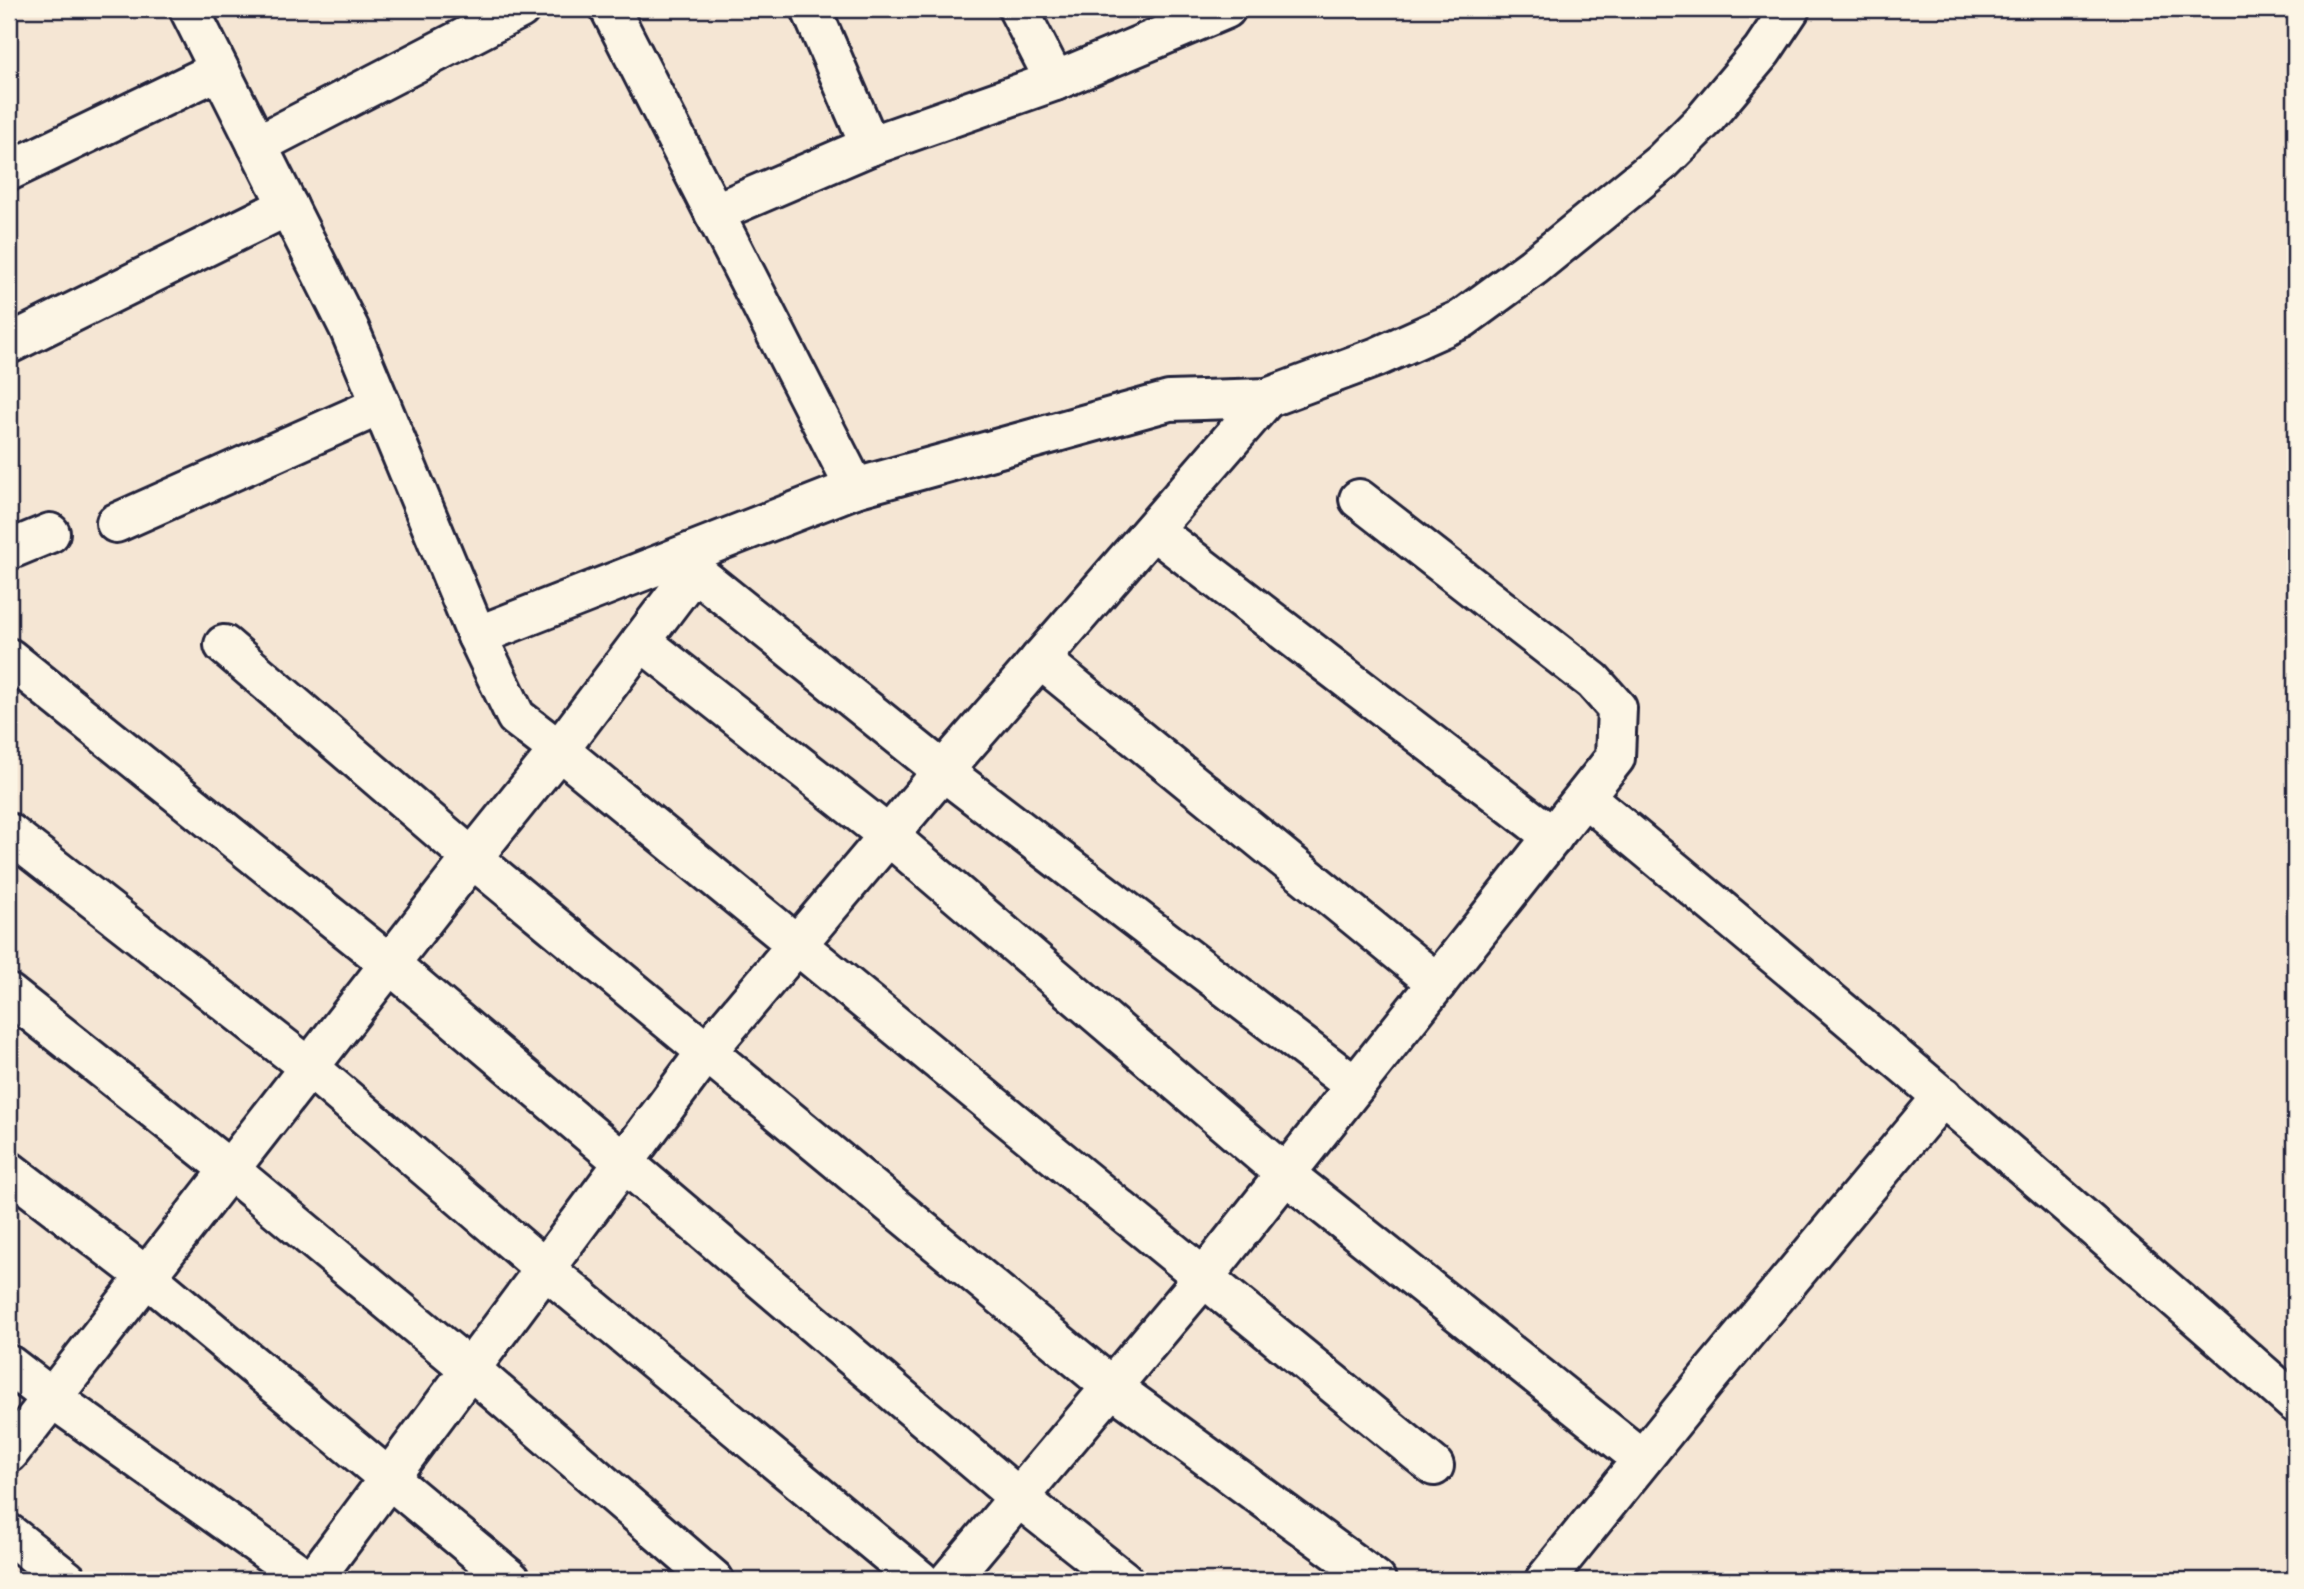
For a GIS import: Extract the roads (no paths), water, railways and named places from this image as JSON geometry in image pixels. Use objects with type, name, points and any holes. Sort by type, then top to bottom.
[{"type":"street","points":[[189,9],[349,328],[477,636],[516,718],[559,750],[1434,1466]]},
{"type":"street","points":[[257,145],[520,9]]},
{"type":"street","points":[[610,9],[855,488]]},
{"type":"street","points":[[811,9],[870,146]]},
{"type":"street","points":[[1018,9],[1055,81]]},
{"type":"street","points":[[714,213],[870,146],[1055,81],[1226,9]]},
{"type":"street","points":[[477,636],[687,564],[855,488],[1170,401],[1267,398],[1377,357],[1462,320],[1533,267],[1661,162],[1721,100],[1762,51],[1790,9]]},
{"type":"street","points":[[9,171],[219,70]]},
{"type":"street","points":[[9,344],[288,206]]},
{"type":"street","points":[[9,1365],[310,1580],[707,1051],[943,771],[1267,398]]},
{"type":"street","points":[[116,523],[381,405]]},
{"type":"street","points":[[949,1580],[1204,1277],[1615,758],[1617,708],[1593,681],[1359,499]]},
{"type":"street","points":[[1153,530],[1553,837]]},
{"type":"street","points":[[9,550],[50,533]]},
{"type":"street","points":[[9,1453],[559,750],[641,640],[687,564]]},
{"type":"street","points":[[687,564],[943,771],[1355,1086]]},
{"type":"street","points":[[641,640],[889,836],[1285,1174],[1642,1459]]},
{"type":"street","points":[[224,645],[472,858],[1113,1388],[1376,1580]]},
{"type":"street","points":[[9,657],[390,964],[1019,1498],[1123,1580]]},
{"type":"street","points":[[1040,659],[1437,983]]},
{"type":"street","points":[[1584,797],[1824,994],[2295,1403]]},
{"type":"street","points":[[9,833],[310,1068],[545,1269],[920,1580]]},
{"type":"street","points":[[9,994],[230,1170],[470,1369],[714,1580]]},
{"type":"street","points":[[1545,1580],[1943,1096]]},
{"type":"street","points":[[9,1171],[147,1277],[510,1580]]},
{"type":"street","points":[[9,1534],[67,1580]]}]
